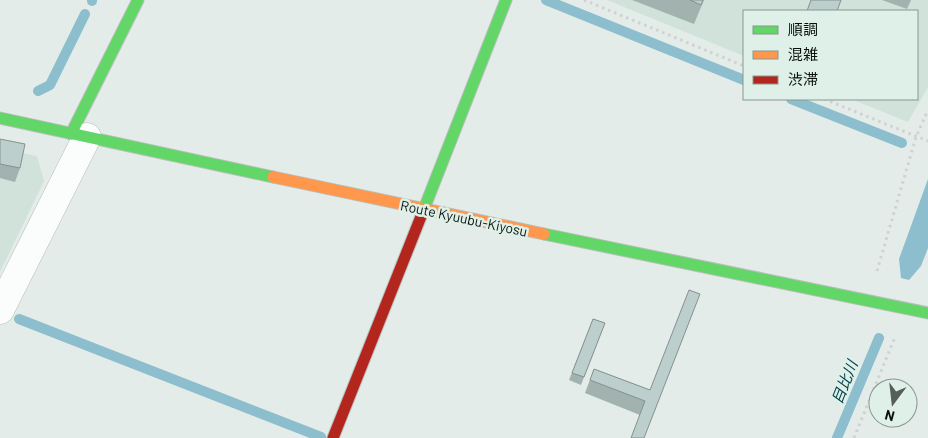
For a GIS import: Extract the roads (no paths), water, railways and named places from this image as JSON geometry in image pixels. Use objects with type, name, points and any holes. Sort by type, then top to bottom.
[{"type":"main road","points":[[79,136],[138,0]]},
{"type":"main road","points":[[340,436],[423,209],[506,0]]},
{"type":"main road","name":"Route Kyuubu-Kiyosu","points":[[0,118],[423,209],[928,314]]},
{"type":"street","points":[[0,310],[79,136]]},
{"type":"water","points":[[928,179],[928,248],[921,266],[909,280],[901,278],[899,259]]},
{"type":"waterway","points":[[546,0],[743,80]]},
{"type":"waterway","points":[[38,91],[50,85],[85,14]]},
{"type":"waterway","points":[[794,100],[902,143]]},
{"type":"waterway","points":[[19,319],[321,437]]},
{"type":"waterway","name":"目比川","points":[[837,438],[879,338]]}]
